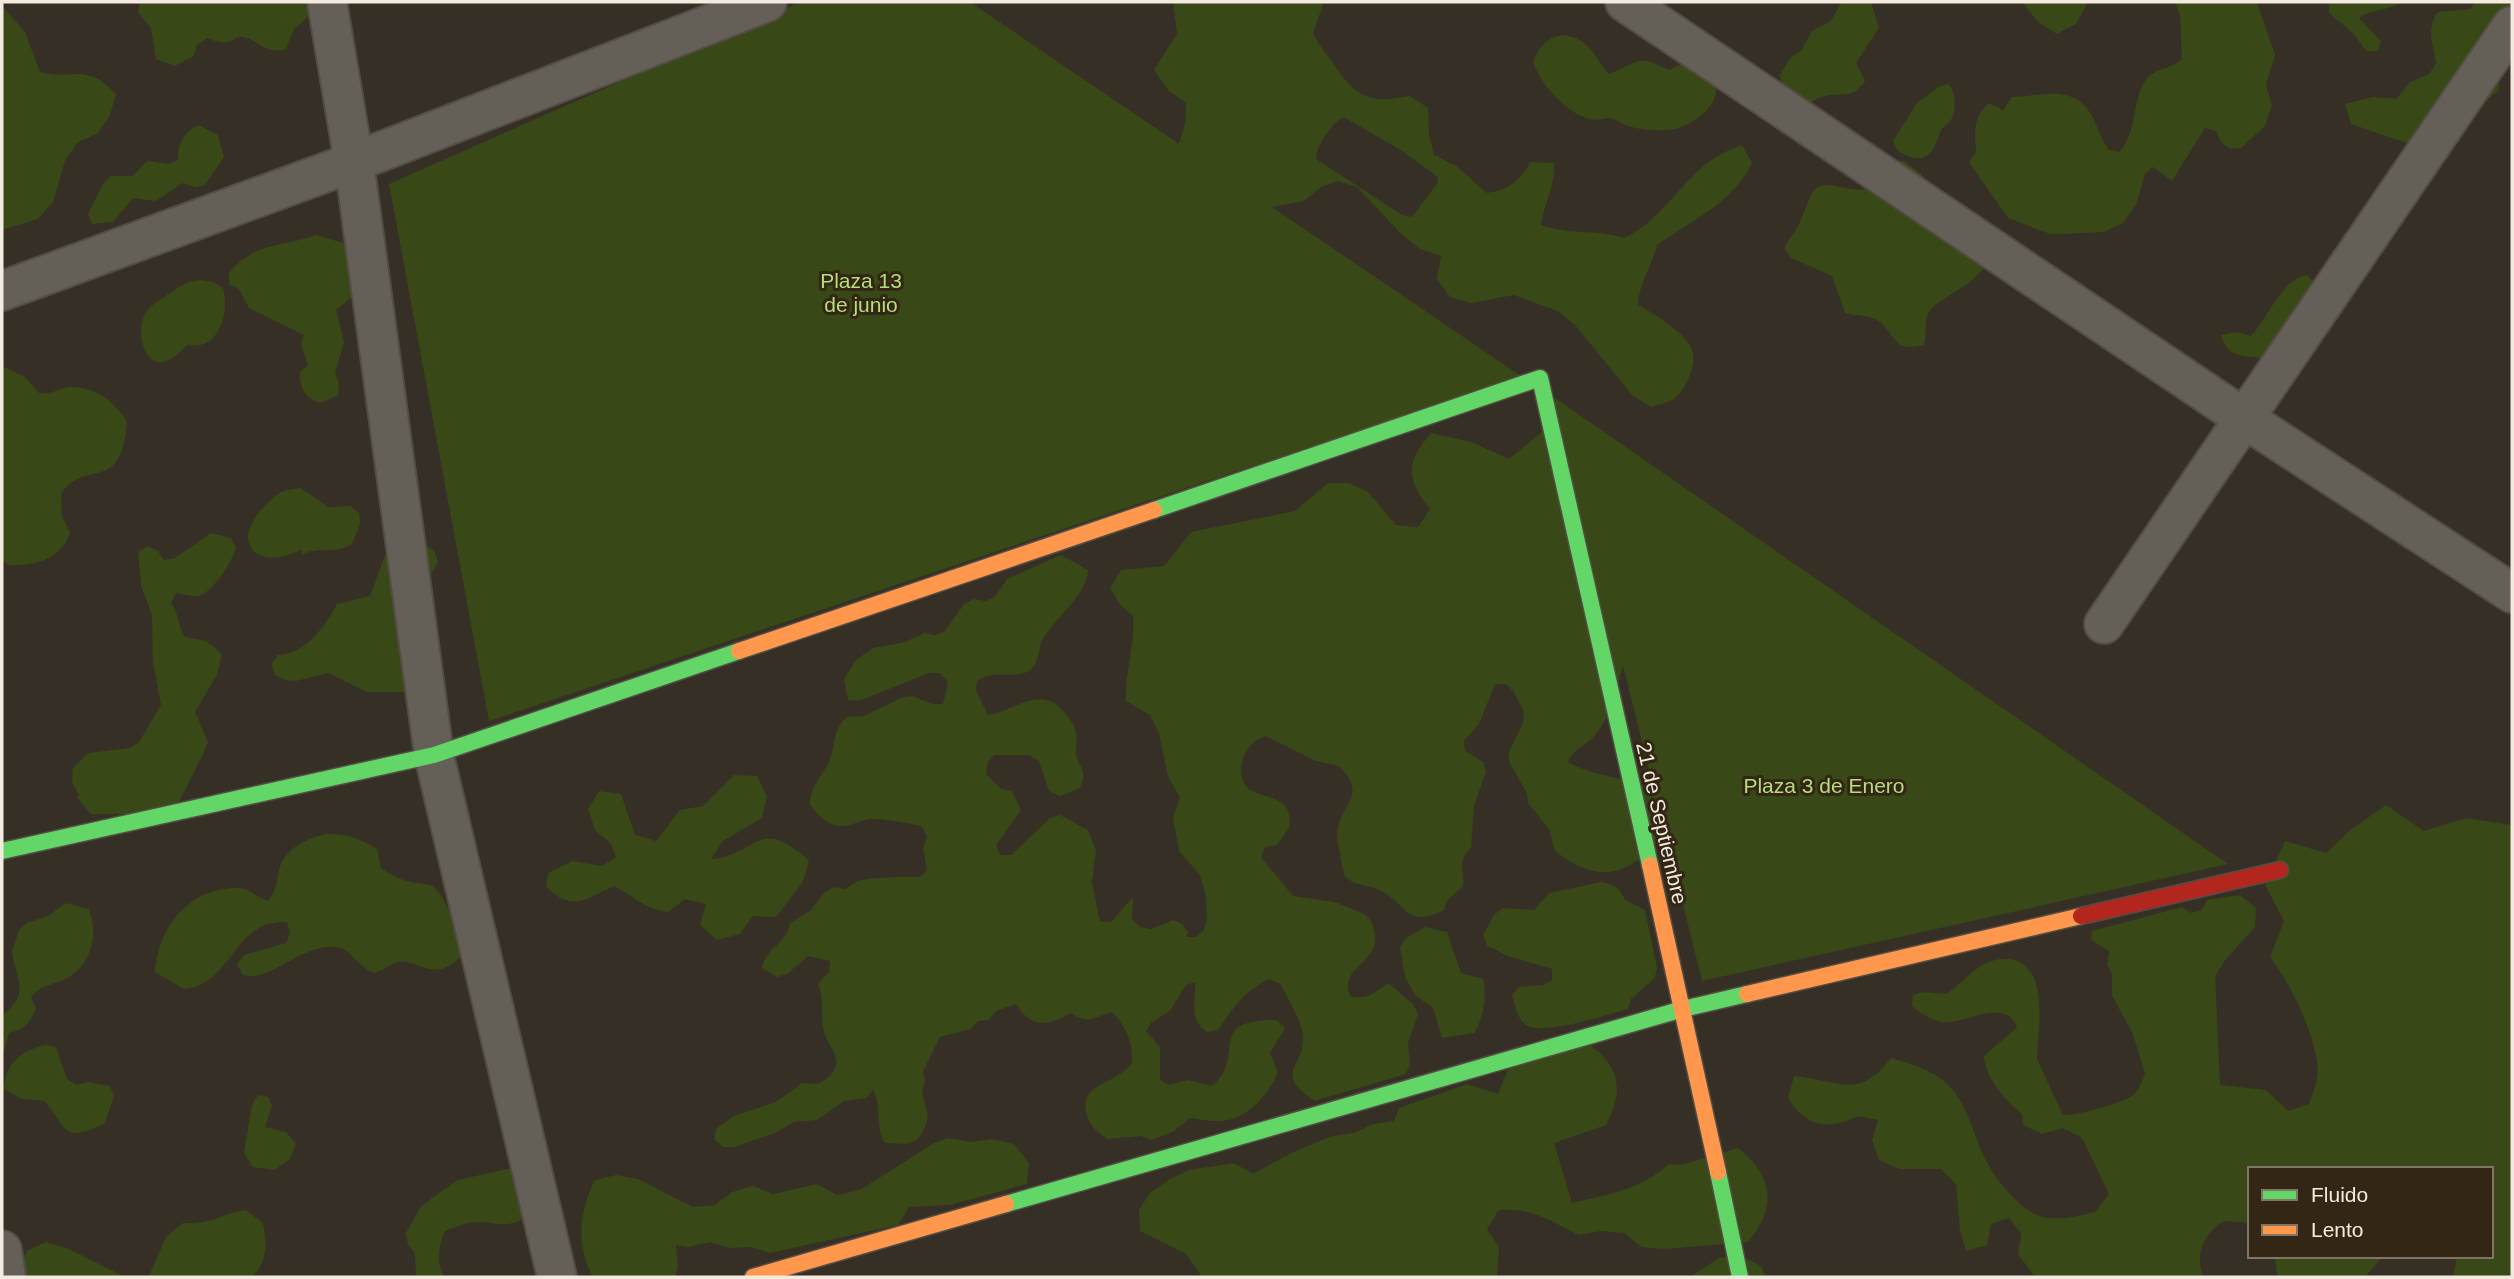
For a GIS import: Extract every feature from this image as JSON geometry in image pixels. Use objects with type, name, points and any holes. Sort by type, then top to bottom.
[{"type":"street","points":[[327,2],[354,162],[434,755],[557,1277]]},
{"type":"street","points":[[2,291],[354,162],[767,2]]},
{"type":"street","points":[[1625,2],[2245,419],[2512,593]]},
{"type":"street","points":[[2104,624],[2512,26]]},
{"type":"street","name":"21 de Septiembre","points":[[434,755],[1540,378],[1683,1009],[1740,1277]]},
{"type":"street","points":[[2,851],[434,755]]},
{"type":"street","points":[[753,1277],[1683,1009],[2280,870]]},
{"type":"street","points":[[2,1250],[6,1277]]},
{"type":"green space","points":[[140,2],[311,2],[311,14],[294,29],[286,49],[271,50],[245,38],[237,37],[233,41],[218,42],[207,38],[197,45],[194,56],[175,66],[156,59],[151,28],[138,12]]},
{"type":"green space","name":"Plaza 13 de junio","points":[[800,2],[970,2],[1179,144],[1185,124],[1186,103],[1168,90],[1154,70],[1177,34],[1173,2],[1324,2],[1313,33],[1346,80],[1368,97],[1386,99],[1410,96],[1428,108],[1429,134],[1434,155],[1455,165],[1487,193],[1502,190],[1513,183],[1531,162],[1554,163],[1553,180],[1541,225],[1562,230],[1624,238],[1655,217],[1692,177],[1722,154],[1742,145],[1752,163],[1744,177],[1723,200],[1657,245],[1643,282],[1638,305],[1676,330],[1687,341],[1693,355],[1688,381],[1670,401],[1651,407],[1632,395],[1575,325],[1557,311],[1514,295],[1471,303],[1450,297],[1437,279],[1441,256],[1420,249],[1402,235],[1357,187],[1338,181],[1321,187],[1304,201],[1272,207],[1521,376],[489,721],[389,184]],"holes":[[[1344,117],[1402,151],[1438,177],[1438,182],[1412,217],[1402,215],[1316,159],[1326,135]]]},
{"type":"green space","points":[[1842,2],[1871,2],[1879,28],[1856,63],[1865,81],[1853,92],[1827,95],[1810,103],[1795,97],[1787,90],[1779,76],[1791,57],[1801,51],[1812,31],[1830,22]]},
{"type":"green space","points":[[2022,2],[2088,2],[2076,24],[2057,34],[2038,22]]},
{"type":"green space","points":[[2175,2],[2257,2],[2275,55],[2266,85],[2272,106],[2265,126],[2241,148],[2230,149],[2221,142],[2216,131],[2205,128],[2172,181],[2153,167],[2145,174],[2136,205],[2123,223],[2104,232],[2050,234],[2008,218],[1969,162],[1976,152],[1976,125],[1980,114],[1989,103],[2003,110],[2012,97],[2067,95],[2085,106],[2109,150],[2119,152],[2129,135],[2145,81],[2153,73],[2182,59],[2180,16]]},
{"type":"green space","points":[[2329,2],[2401,2],[2359,18],[2381,41],[2378,51],[2366,51],[2354,34],[2329,13]]},
{"type":"green space","points":[[2476,2],[2512,2],[2512,31],[2498,80],[2499,90],[2483,104],[2450,113],[2415,146],[2351,124],[2345,104],[2373,97],[2396,99],[2410,82],[2429,74],[2436,64],[2431,31],[2438,12],[2470,9]]},
{"type":"green space","points":[[2,6],[25,32],[40,72],[88,75],[116,94],[110,115],[98,133],[77,143],[65,161],[53,202],[38,219],[2,230]]},
{"type":"green space","points":[[1562,35],[1585,44],[1609,74],[1638,61],[1649,61],[1669,70],[1688,61],[1711,77],[1716,89],[1715,97],[1711,105],[1696,119],[1670,130],[1638,128],[1611,118],[1597,120],[1577,114],[1558,100],[1542,81],[1533,62],[1543,44]]},
{"type":"green space","points":[[1948,84],[1954,97],[1954,112],[1929,154],[1913,158],[1897,150],[1893,141],[1916,104],[1938,87]]},
{"type":"green space","points":[[199,125],[218,135],[224,157],[205,185],[195,187],[183,183],[156,201],[133,198],[113,222],[92,224],[88,214],[103,184],[111,176],[133,176],[147,161],[169,164],[178,160],[183,139]]},
{"type":"green space","points":[[1893,161],[1904,161],[1921,174],[1985,266],[1971,281],[1933,307],[1927,319],[1924,345],[1913,347],[1900,344],[1875,319],[1845,313],[1832,276],[1791,258],[1784,248],[1815,189],[1827,185],[1855,190],[1874,187]]},
{"type":"green space","points":[[316,235],[350,245],[353,296],[336,310],[344,342],[335,373],[339,384],[338,395],[321,403],[307,396],[301,383],[300,372],[308,365],[301,344],[304,335],[249,308],[239,289],[229,284],[229,273],[249,255]]},
{"type":"green space","points":[[2307,275],[2314,283],[2265,359],[2237,354],[2227,348],[2221,335],[2237,332],[2251,336],[2283,291],[2298,278]]},
{"type":"green space","points":[[202,280],[223,288],[225,308],[220,328],[207,342],[198,346],[187,345],[171,359],[154,361],[144,348],[142,339],[141,329],[146,312],[180,287]]},
{"type":"green space","points":[[2,366],[25,377],[39,393],[71,387],[88,389],[111,402],[127,422],[118,459],[110,468],[71,483],[61,494],[62,516],[70,533],[60,549],[37,563],[8,565],[2,559]]},
{"type":"green space","name":"Plaza 3 de Enero","points":[[1555,398],[2228,864],[1702,981],[1665,832],[1640,858],[1615,871],[1587,869],[1555,851],[1549,829],[1528,803],[1527,793],[1510,764],[1508,754],[1523,723],[1524,712],[1514,692],[1506,684],[1495,684],[1479,724],[1464,741],[1465,751],[1483,762],[1486,772],[1474,806],[1471,848],[1462,862],[1463,886],[1447,901],[1444,910],[1432,915],[1414,916],[1381,891],[1345,877],[1337,835],[1350,800],[1352,785],[1339,766],[1316,761],[1266,736],[1249,747],[1241,767],[1246,786],[1276,799],[1286,807],[1289,814],[1289,828],[1277,845],[1265,847],[1261,857],[1293,896],[1335,902],[1364,914],[1372,922],[1375,936],[1373,947],[1369,956],[1350,977],[1350,996],[1366,996],[1388,983],[1413,1004],[1418,1014],[1408,1043],[1410,1064],[1406,1074],[1315,1101],[1302,1091],[1292,1076],[1300,1056],[1303,1035],[1297,1016],[1280,984],[1269,979],[1260,984],[1240,1001],[1218,1030],[1207,1032],[1195,1016],[1195,982],[1186,985],[1170,1011],[1151,1023],[1146,1031],[1160,1047],[1160,1079],[1168,1085],[1188,1080],[1212,1086],[1222,1075],[1233,1033],[1241,1026],[1254,1021],[1277,1020],[1285,1028],[1270,1053],[1278,1072],[1274,1081],[1256,1104],[1232,1119],[1219,1121],[1190,1118],[1173,1132],[1151,1140],[1141,1136],[1107,1139],[1089,1121],[1086,1102],[1095,1088],[1119,1075],[1132,1062],[1130,1042],[1121,1023],[1112,1012],[1087,1019],[1071,1013],[1041,1023],[1028,1018],[1016,1004],[996,1011],[989,1020],[978,1021],[971,1029],[940,1037],[923,1071],[925,1082],[922,1092],[927,1121],[917,1140],[907,1144],[885,1143],[873,1090],[866,1098],[844,1101],[817,1120],[794,1122],[775,1133],[734,1147],[723,1147],[714,1139],[716,1129],[734,1116],[776,1102],[802,1083],[818,1084],[835,1069],[835,1055],[823,1028],[822,1000],[818,984],[829,972],[830,961],[808,956],[787,974],[777,977],[762,968],[768,955],[785,936],[789,924],[811,910],[824,893],[834,887],[844,889],[858,881],[869,879],[920,877],[927,870],[923,848],[927,837],[922,827],[871,819],[850,825],[836,825],[824,820],[810,805],[814,786],[830,759],[836,733],[846,717],[864,716],[903,697],[913,696],[932,704],[943,704],[948,682],[940,673],[929,673],[859,701],[848,700],[844,679],[856,660],[873,648],[905,642],[924,633],[935,635],[945,631],[964,604],[974,599],[985,601],[995,597],[1007,579],[1061,555],[1088,570],[1083,588],[1044,637],[1033,668],[1018,675],[992,675],[977,681],[976,691],[988,715],[1039,699],[1057,705],[1076,730],[1076,754],[1083,770],[1080,788],[1060,796],[1049,791],[1039,761],[1029,755],[995,755],[988,762],[986,774],[1001,789],[1012,791],[1021,810],[996,845],[1000,855],[1011,855],[1050,818],[1060,815],[1088,830],[1096,850],[1092,882],[1100,922],[1111,922],[1133,897],[1132,919],[1140,927],[1151,929],[1173,920],[1182,924],[1188,932],[1186,937],[1196,937],[1204,930],[1207,919],[1206,897],[1200,875],[1179,851],[1173,818],[1180,797],[1168,777],[1159,733],[1150,715],[1126,701],[1133,616],[1121,606],[1110,588],[1121,570],[1164,566],[1191,532],[1295,511],[1328,483],[1349,483],[1368,492],[1396,525],[1418,527],[1430,509],[1416,489],[1413,462],[1416,453],[1431,433],[1471,442],[1509,459],[1542,432]],"holes":[[[1623,666],[1654,789],[1589,771],[1568,762],[1573,753],[1595,735],[1606,719]]]},
{"type":"green space","points":[[301,488],[328,507],[350,506],[359,513],[360,524],[352,544],[345,548],[301,555],[302,549],[270,558],[255,553],[248,537],[259,512],[280,493]]},
{"type":"green space","points":[[211,533],[231,538],[236,548],[231,560],[216,583],[204,594],[196,596],[176,593],[171,603],[185,637],[206,641],[222,654],[217,675],[195,712],[208,742],[204,752],[173,814],[91,814],[77,798],[79,795],[72,782],[73,768],[88,753],[130,748],[139,742],[161,705],[153,662],[152,616],[141,585],[138,552],[148,546],[158,551],[164,560],[175,558]]},
{"type":"green space","points":[[418,539],[435,552],[438,562],[427,581],[434,642],[440,651],[440,661],[412,692],[367,692],[328,673],[296,681],[275,675],[271,664],[278,655],[297,650],[306,644],[327,621],[337,604],[370,596],[388,547]]},
{"type":"green space","points":[[734,775],[757,776],[767,796],[762,818],[723,841],[711,859],[727,856],[768,839],[779,840],[809,861],[803,882],[776,917],[753,916],[740,934],[717,940],[700,925],[706,904],[685,899],[668,912],[646,905],[614,886],[579,901],[564,899],[546,887],[548,873],[572,861],[602,866],[616,857],[611,844],[595,830],[588,809],[599,791],[621,794],[635,835],[656,841],[680,810],[703,806]]},
{"type":"green space","points":[[2386,805],[2424,831],[2466,818],[2512,825],[2512,1277],[2453,1277],[2455,1258],[2493,1258],[2493,1167],[2248,1167],[2248,1223],[2224,1221],[2206,1238],[2200,1261],[2203,1277],[2035,1277],[2018,1254],[2021,1233],[2009,1218],[1991,1224],[1987,1245],[1966,1251],[1960,1231],[1956,1184],[1941,1169],[1899,1169],[1879,1160],[1872,1140],[1878,1120],[1858,1116],[1837,1124],[1819,1124],[1802,1115],[1788,1098],[1794,1076],[1847,1085],[1868,1080],[1891,1058],[1916,1066],[1940,1078],[1952,1089],[1964,1107],[1989,1166],[2005,1189],[2020,1203],[2035,1214],[2049,1218],[2084,1215],[2096,1211],[2109,1194],[2082,1138],[2063,1128],[2042,1134],[2023,1125],[2022,1114],[2003,1095],[1988,1072],[1984,1056],[2017,1027],[2011,1018],[1994,1013],[1941,1022],[1933,1020],[1912,1006],[1913,995],[1924,992],[1946,994],[1979,967],[1994,960],[2010,959],[2023,964],[2031,973],[2039,1000],[2037,1059],[2063,1115],[2099,1108],[2129,1098],[2139,1087],[2145,1074],[2133,1034],[2112,996],[2112,974],[2107,965],[2109,951],[2091,940],[2092,931],[2182,907],[2191,913],[2202,910],[2207,900],[2240,895],[2256,908],[2255,927],[2226,959],[2215,976],[2220,1085],[2266,1090],[2288,1111],[2309,1104],[2317,1078],[2317,1061],[2299,1006],[2270,957],[2284,921],[2265,885],[2285,841],[2326,853],[2350,830]]},
{"type":"green space","points":[[327,834],[359,839],[377,849],[381,868],[413,883],[432,886],[443,898],[452,917],[463,954],[442,969],[430,969],[402,961],[375,973],[363,967],[341,948],[322,948],[310,951],[264,974],[243,975],[237,964],[244,955],[286,943],[290,933],[287,922],[269,924],[255,930],[224,965],[201,985],[184,989],[155,972],[162,940],[180,912],[192,902],[221,889],[239,888],[268,901],[275,890],[282,863],[291,850],[305,841]]},
{"type":"green space","points":[[1601,882],[1616,887],[1625,900],[1645,910],[1657,967],[1655,978],[1631,999],[1628,1009],[1560,1026],[1535,1028],[1526,1025],[1518,1016],[1512,995],[1519,987],[1543,985],[1552,980],[1552,969],[1508,956],[1487,946],[1483,935],[1494,915],[1503,908],[1534,910],[1549,893]]},
{"type":"green space","points":[[66,903],[89,909],[93,937],[88,955],[84,964],[69,977],[44,987],[31,997],[36,1008],[34,1013],[23,1027],[9,1033],[2,1058],[2,1015],[17,1000],[19,992],[12,951],[19,930],[27,923],[48,916]]},
{"type":"green space","points":[[1425,927],[1447,932],[1461,973],[1483,979],[1484,1007],[1474,1033],[1442,1038],[1433,1008],[1416,996],[1405,977],[1400,947],[1406,938]]},
{"type":"green space","points":[[1587,1043],[1613,1070],[1617,1090],[1606,1125],[1554,1143],[1572,1203],[1636,1185],[1659,1173],[1669,1164],[1681,1165],[1738,1148],[1759,1170],[1767,1193],[1764,1217],[1748,1242],[1664,1249],[1641,1247],[1624,1233],[1601,1231],[1579,1235],[1532,1213],[1499,1210],[1487,1229],[1499,1247],[1497,1277],[1202,1277],[1186,1254],[1140,1231],[1139,1209],[1151,1192],[1189,1170],[1234,1163],[1253,1174],[1291,1153],[1332,1136],[1354,1133],[1373,1124],[1394,1121],[1399,1108],[1467,1084],[1498,1094],[1514,1055]]},
{"type":"green space","points":[[45,1045],[56,1047],[67,1079],[77,1085],[88,1082],[110,1086],[114,1096],[105,1123],[73,1133],[63,1126],[44,1101],[22,1099],[4,1089],[7,1072],[16,1059]]},
{"type":"green space","points":[[258,1095],[268,1097],[272,1106],[265,1127],[286,1132],[296,1144],[290,1159],[275,1170],[253,1167],[244,1153],[252,1104]]},
{"type":"green space","points":[[948,1138],[970,1142],[992,1139],[1014,1144],[1029,1163],[1027,1184],[950,1205],[909,1207],[898,1225],[770,1253],[751,1247],[729,1248],[710,1242],[688,1247],[676,1245],[678,1267],[675,1277],[593,1277],[588,1265],[582,1241],[583,1216],[595,1180],[616,1175],[638,1179],[693,1207],[715,1205],[732,1192],[753,1186],[773,1194],[817,1184],[837,1195],[860,1190],[934,1143]]},
{"type":"green space","points":[[511,1168],[521,1170],[529,1212],[524,1218],[512,1223],[474,1222],[445,1231],[439,1254],[445,1277],[416,1277],[415,1253],[408,1245],[406,1233],[421,1206],[458,1180]]},
{"type":"green space","points":[[246,1210],[263,1223],[265,1238],[264,1258],[252,1277],[135,1277],[149,1276],[166,1237],[183,1223],[209,1221]]},
{"type":"green space","points":[[46,1242],[69,1249],[125,1277],[11,1277],[27,1251]]},
{"type":"green space","points":[[1739,1255],[1761,1266],[1766,1277],[1690,1277],[1719,1258]]},
{"type":"green space","points":[[2275,1258],[2381,1258],[2365,1277],[2277,1277]]},
{"type":"traffic: fast","points":[[1154,510],[1540,378],[1650,865]]},
{"type":"traffic: fast","points":[[2,851],[434,755],[739,651]]},
{"type":"traffic: fast","points":[[1006,1204],[1683,1009],[1747,994]]},
{"type":"traffic: fast","points":[[1718,1172],[1740,1277]]},
{"type":"traffic: slow","points":[[739,651],[1154,510]]},
{"type":"traffic: slow","points":[[1650,865],[1718,1172]]},
{"type":"traffic: slow","points":[[1747,994],[2081,916]]},
{"type":"traffic: slow","points":[[753,1277],[1006,1204]]},
{"type":"traffic: jam","points":[[2081,916],[2280,870]]}]
